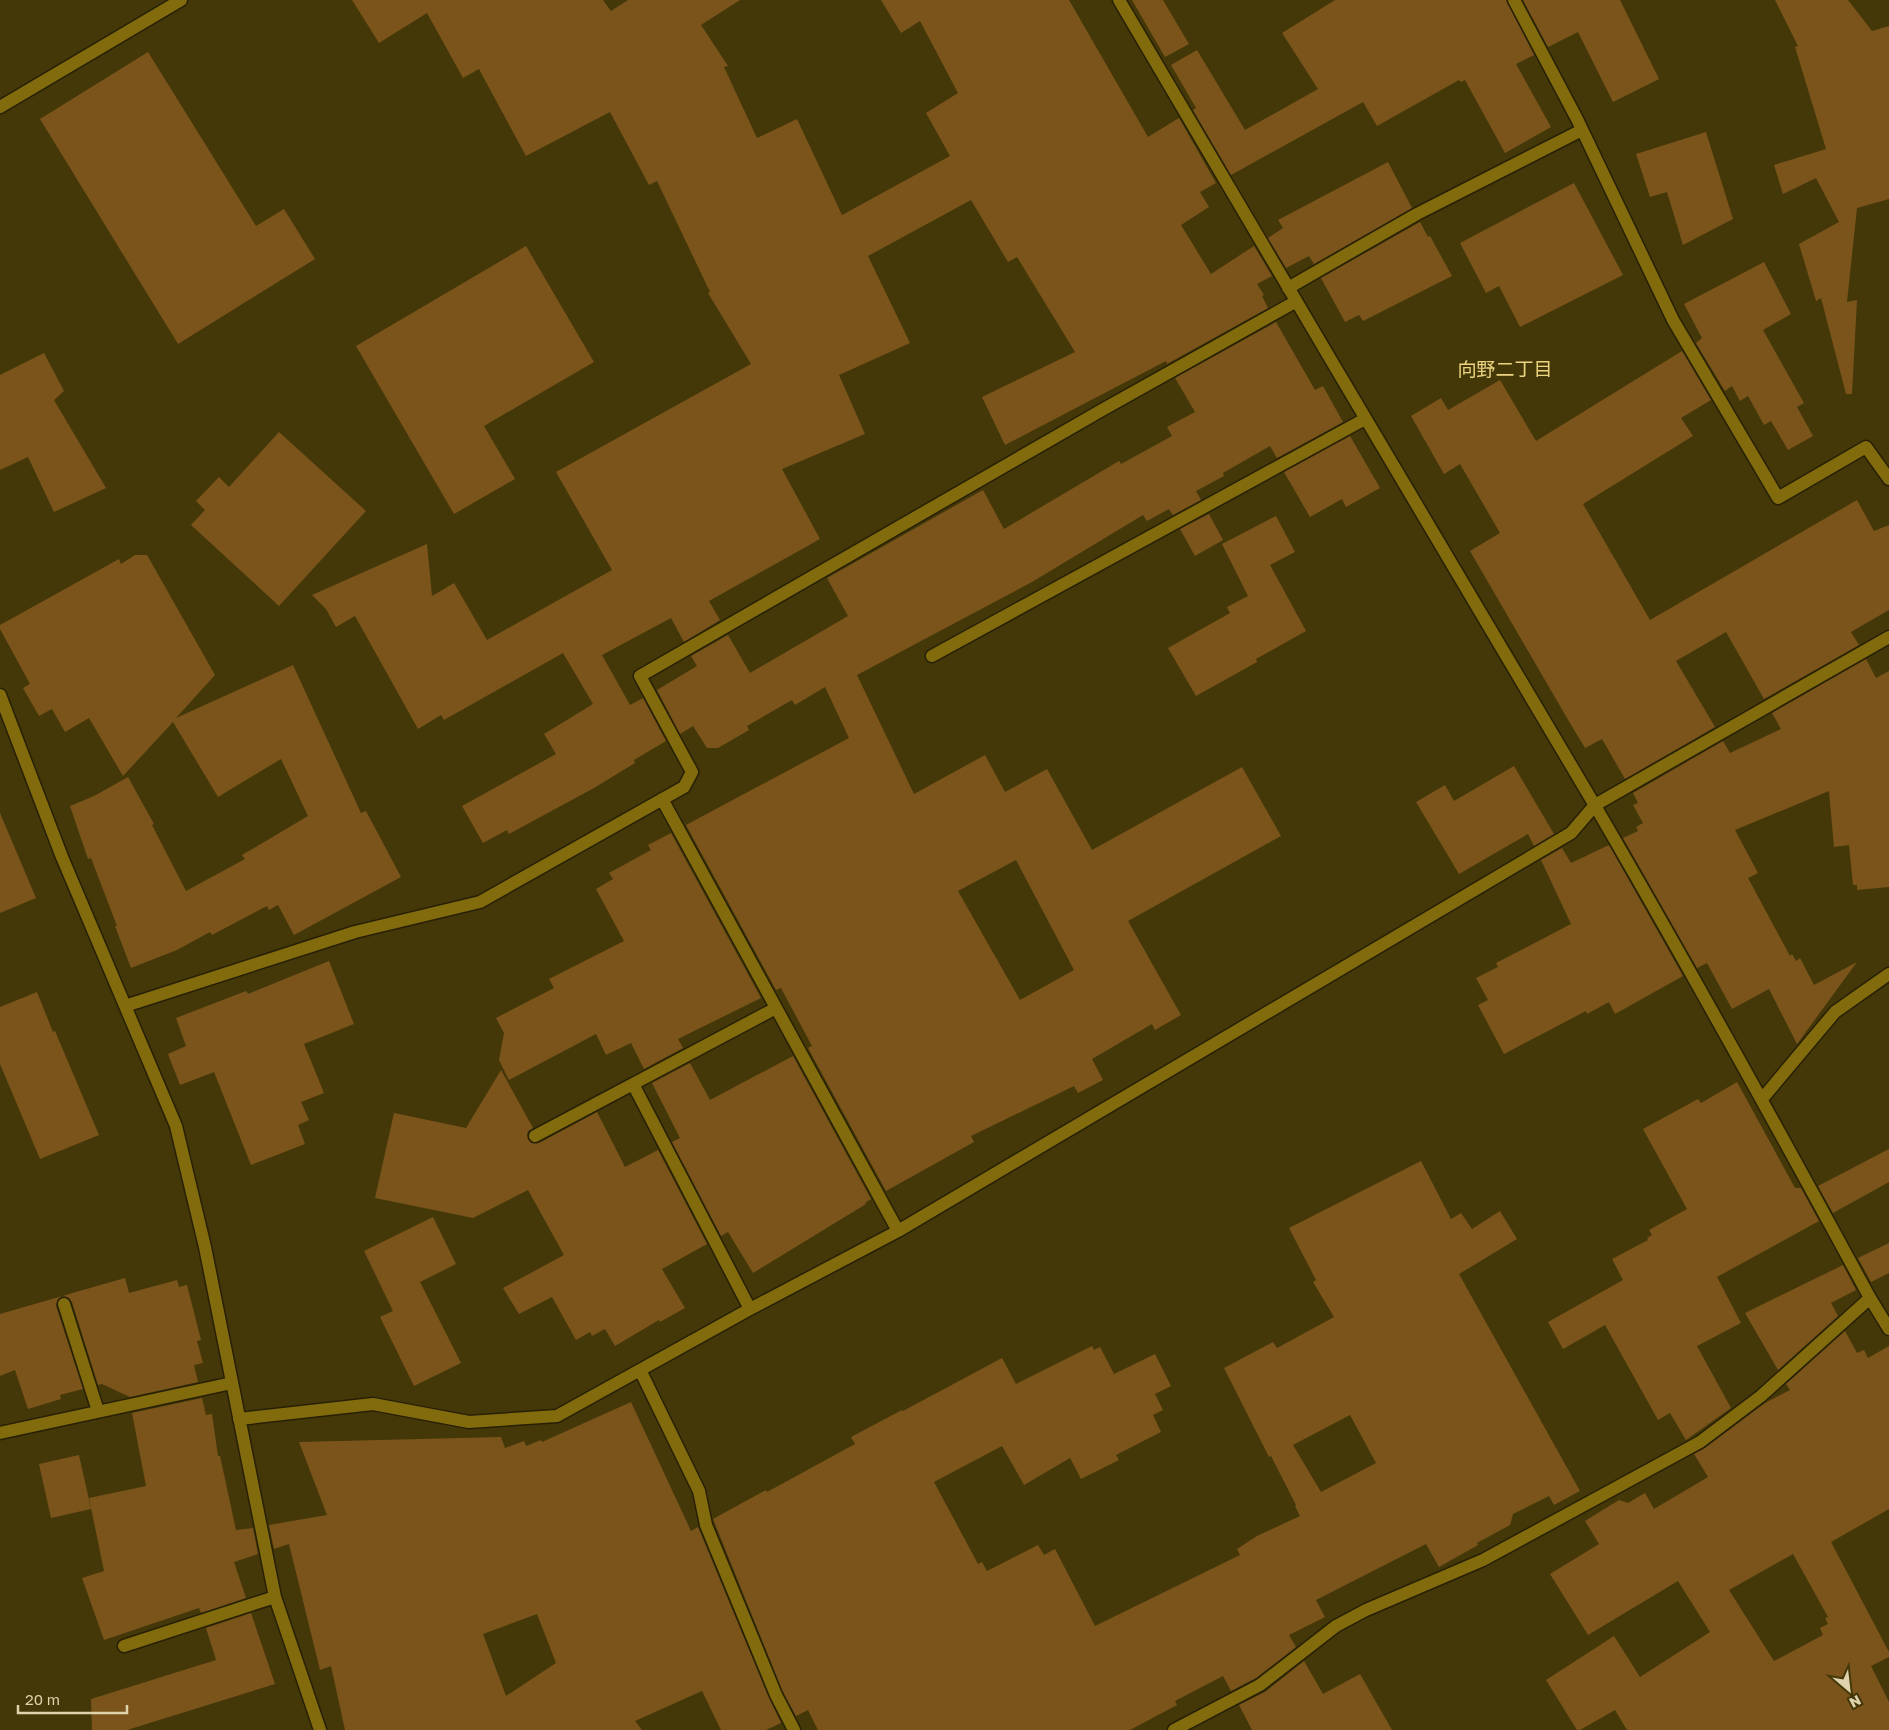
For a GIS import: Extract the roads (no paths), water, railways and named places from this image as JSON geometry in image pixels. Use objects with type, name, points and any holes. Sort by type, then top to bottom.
[{"type":"street","points":[[0,107],[180,0]]},
{"type":"street","points":[[1119,0],[1295,302],[1595,806],[1762,1098],[1870,1298],[1889,1329]]},
{"type":"street","points":[[1514,0],[1582,130],[1672,320],[1778,498],[1866,447],[1889,478]]},
{"type":"street","points":[[1288,288],[1417,214],[1582,130]]},
{"type":"street","points":[[125,1006],[355,932],[480,902],[684,787],[692,772],[640,676],[1093,415],[1295,302]]},
{"type":"street","points":[[932,656],[1365,418]]},
{"type":"street","points":[[239,1419],[373,1404],[469,1422],[557,1416],[750,1309],[898,1230],[1571,833],[1595,806],[1889,637]]},
{"type":"street","points":[[0,695],[62,857],[176,1126],[206,1247],[275,1597],[320,1730]]},
{"type":"street","points":[[662,799],[898,1230]]},
{"type":"street","points":[[1762,1098],[1835,1012],[1889,974]]},
{"type":"street","points":[[534,1136],[776,1008]]},
{"type":"street","points":[[633,1084],[750,1309]]},
{"type":"street","points":[[1174,1730],[1260,1685],[1336,1626],[1366,1610],[1483,1560],[1700,1442],[1761,1396],[1870,1298]]},
{"type":"street","points":[[64,1304],[98,1411]]},
{"type":"street","points":[[640,1370],[700,1491],[706,1525],[776,1695],[794,1730]]},
{"type":"street","points":[[0,1433],[232,1383]]},
{"type":"street","points":[[124,1646],[275,1597]]},
{"type":"district","name":"向野二丁目","points":[[1505,369]]}]
